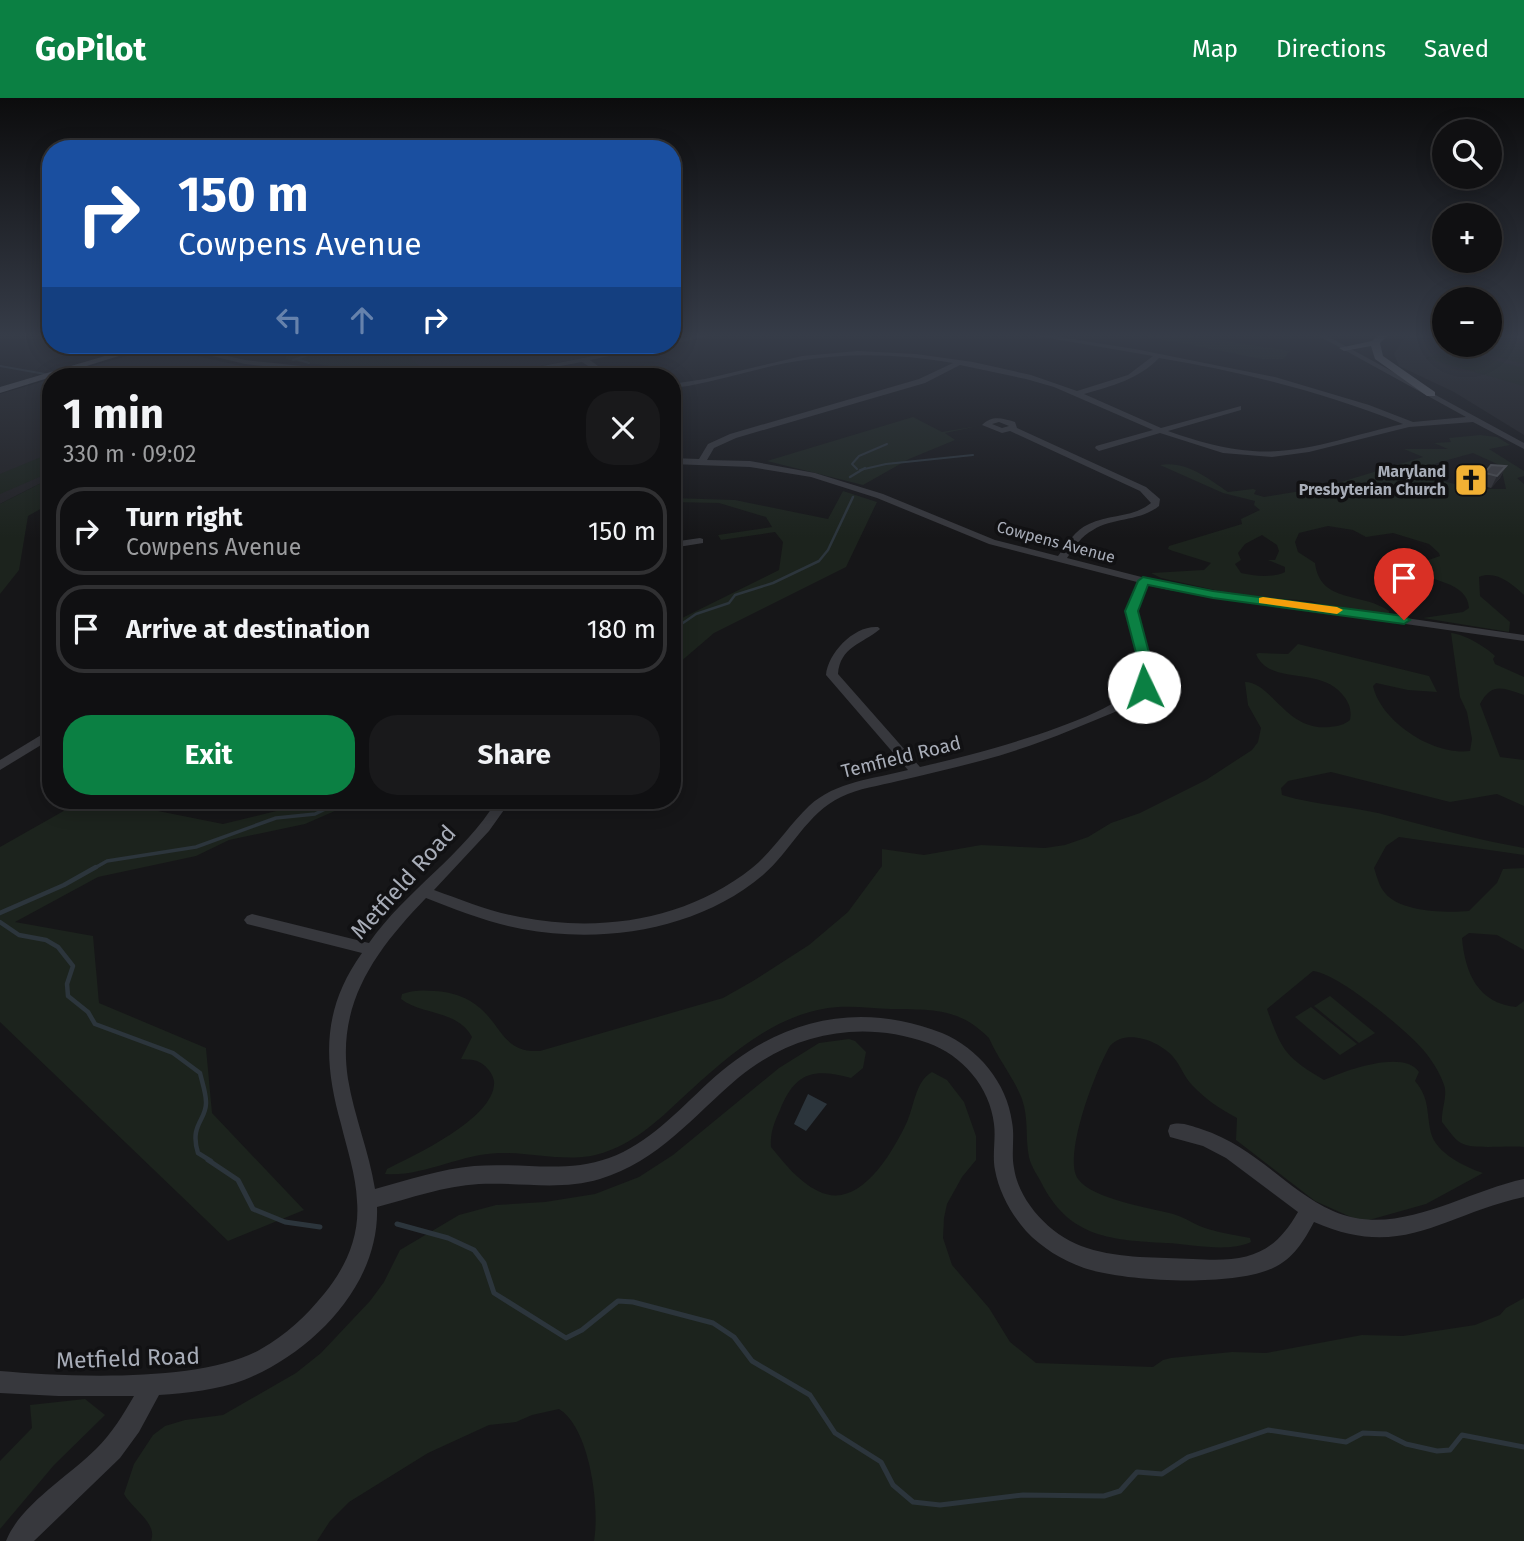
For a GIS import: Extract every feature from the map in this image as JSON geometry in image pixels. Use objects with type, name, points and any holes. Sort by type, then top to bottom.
[{"type":"street","points":[[702,461],[706,451],[749,430],[843,403]]},
{"type":"street","points":[[1097,403],[1208,447],[1251,458],[1301,452],[1411,424],[1478,419]]},
{"type":"street","points":[[1361,403],[1411,424]]},
{"type":"street","points":[[1449,403],[1524,446]]},
{"type":"street","points":[[1099,448],[1238,408]]},
{"type":"street","points":[[1012,429],[1143,489],[1155,499],[1156,504],[1145,512],[1103,522],[1086,530],[1060,560]]},
{"type":"street","points":[[716,462],[718,444]]},
{"type":"street","name":"Cowpens Avenue","points":[[681,461],[777,468],[840,483],[903,505],[984,539],[1143,581],[1213,595],[1524,638]]},
{"type":"street","points":[[681,544],[700,541]]},
{"type":"street","name":"Temfield Road","points":[[424,892],[495,917],[550,928],[607,928],[657,920],[717,899],[766,864],[816,808],[832,796],[1021,745],[1134,697],[1144,687],[1147,679],[1132,611],[1143,581]]},
{"type":"street","points":[[874,629],[851,642],[835,656],[831,664],[832,675],[917,772]]},
{"type":"street","points":[[0,766],[42,739]]},
{"type":"street","name":"Metfield Road","points":[[0,1382],[44,1386],[152,1386],[202,1382],[233,1374],[266,1358],[296,1338],[325,1310],[346,1281],[361,1252],[367,1226],[368,1200],[340,1087],[336,1055],[339,1021],[344,1004],[371,950],[483,830],[498,809]]},
{"type":"street","points":[[252,920],[371,950]]},
{"type":"street","points":[[368,1200],[438,1181],[474,1175],[559,1177],[597,1171],[626,1161],[653,1146],[733,1071],[760,1052],[789,1037],[823,1026],[875,1022],[937,1039],[959,1051],[976,1066],[991,1085],[999,1102],[1003,1123],[1004,1169],[1013,1196],[1029,1218],[1052,1240],[1083,1257],[1113,1264],[1221,1271],[1252,1267],[1274,1257],[1289,1245],[1310,1211]]},
{"type":"street","points":[[1177,1131],[1215,1141],[1310,1211],[1338,1222],[1373,1230],[1404,1228],[1430,1222],[1479,1198],[1524,1188]]},
{"type":"street","points":[[19,1541],[42,1513],[105,1456],[128,1429],[152,1386]]},
{"type":"shaded area","points":[[0,403],[42,403],[42,483],[0,504]]},
{"type":"shaded area","points":[[1472,403],[1524,403],[1524,435]]},
{"type":"shaded area","points":[[913,417],[942,432],[978,426],[945,433],[955,440],[909,459],[863,485],[767,461]]},
{"type":"shaded area","points":[[1480,435],[1497,437],[1510,445],[1489,449],[1524,471],[1524,476],[1517,478],[1524,484],[1524,595],[1498,577],[1479,577],[1480,596],[1510,622],[1509,632],[1423,618],[1463,612],[1469,608],[1467,599],[1455,587],[1410,571],[1417,564],[1440,556],[1439,553],[1429,544],[1393,533],[1366,537],[1353,530],[1328,526],[1299,533],[1295,542],[1298,552],[1315,563],[1325,585],[1344,595],[1379,605],[1389,611],[1389,614],[1385,615],[1338,609],[1311,601],[1237,595],[1161,578],[1151,573],[1204,570],[1211,563],[1168,549],[1169,546],[1242,524],[1241,519],[1260,510],[1254,505],[1255,501],[1223,493],[1160,465],[1187,468],[1228,492],[1253,489],[1256,490],[1254,494],[1264,497],[1301,491],[1301,485],[1341,482],[1423,457],[1404,449],[1448,449],[1434,443],[1451,442],[1449,438]],"holes":[[[1473,453],[1506,468],[1502,471],[1506,489],[1463,486],[1441,480],[1423,471],[1437,463]],[[1262,535],[1277,545],[1279,551],[1275,560],[1268,560],[1285,567],[1285,572],[1269,576],[1251,575],[1241,573],[1235,564],[1241,560],[1238,553],[1245,544]]]},
{"type":"shaded area","points":[[42,457],[42,476],[0,494],[0,474]]},
{"type":"shaded area","points":[[42,483],[42,508],[28,516],[19,570],[0,594],[0,504]]},
{"type":"shaded area","points":[[843,491],[877,502],[846,567],[714,633],[681,661],[681,619],[779,570],[783,542],[775,532],[721,540],[718,535],[772,527],[766,517],[719,503],[681,502],[681,498],[735,500],[828,519]]},
{"type":"shaded area","points":[[1451,633],[1481,645],[1495,656],[1495,664],[1524,677],[1524,695],[1504,689],[1494,690],[1484,697],[1480,704],[1500,757],[1524,760],[1524,806],[1497,794],[1450,802],[1331,772],[1288,781],[1281,788],[1282,795],[1296,799],[1379,813],[1524,848],[1524,855],[1399,837],[1386,846],[1374,868],[1381,887],[1392,899],[1412,908],[1448,912],[1469,911],[1497,883],[1503,869],[1524,868],[1524,950],[1497,935],[1469,933],[1462,938],[1470,974],[1483,993],[1503,1004],[1516,1007],[1524,1001],[1524,1147],[1474,1146],[1458,1141],[1442,1122],[1445,1089],[1428,1056],[1389,1018],[1339,982],[1313,971],[1267,1009],[1287,1052],[1324,1080],[1360,1067],[1388,1062],[1412,1065],[1419,1072],[1415,1081],[1425,1100],[1434,1140],[1452,1158],[1483,1173],[1426,1204],[1362,1222],[1315,1201],[1236,1140],[1237,1118],[1197,1090],[1168,1052],[1152,1042],[1134,1037],[1117,1041],[1110,1046],[1097,1073],[1077,1133],[1074,1168],[1078,1179],[1085,1186],[1108,1197],[1177,1215],[1208,1229],[1250,1238],[1251,1242],[1231,1247],[1209,1247],[1128,1240],[1095,1233],[1066,1216],[1054,1203],[1033,1168],[1028,1150],[1022,1099],[989,1038],[966,1021],[944,1012],[852,1007],[828,1008],[806,1013],[767,1031],[730,1056],[647,1129],[608,1151],[568,1158],[513,1153],[484,1154],[413,1172],[385,1174],[387,1169],[434,1144],[469,1121],[491,1095],[494,1081],[483,1064],[475,1060],[461,1059],[472,1037],[466,1028],[449,1017],[409,1004],[401,999],[402,994],[426,990],[459,996],[480,1008],[511,1044],[528,1051],[540,1051],[723,998],[809,945],[848,912],[882,866],[882,849],[924,855],[981,845],[1045,848],[1065,845],[1088,837],[1111,823],[1140,813],[1206,780],[1252,750],[1258,742],[1261,728],[1248,705],[1245,682],[1255,684],[1302,722],[1315,727],[1330,727],[1348,722],[1351,716],[1348,703],[1332,686],[1321,680],[1272,670],[1262,664],[1256,654],[1288,654],[1298,644],[1429,676],[1437,692],[1408,690],[1376,683],[1373,686],[1386,712],[1411,734],[1441,748],[1470,751],[1472,739],[1467,712],[1460,697]]},
{"type":"shaded area","points":[[67,809],[148,809],[223,824],[284,809],[339,809],[305,824],[229,840],[196,856],[98,877],[15,922],[93,936],[99,1003],[206,1048],[212,1113],[304,1210],[228,1241],[0,1022],[0,847]]},
{"type":"shaded area","points":[[1330,996],[1375,1033],[1359,1043],[1314,1006]]},
{"type":"shaded area","points":[[1311,1007],[1357,1044],[1340,1055],[1295,1017]]},
{"type":"shaded area","points":[[849,1039],[866,1052],[863,1068],[851,1078],[826,1073],[807,1076],[799,1081],[786,1097],[774,1124],[771,1147],[804,1183],[833,1195],[847,1193],[860,1187],[872,1176],[892,1150],[906,1124],[918,1088],[926,1076],[932,1072],[947,1080],[964,1102],[976,1136],[976,1160],[962,1177],[947,1204],[943,1238],[952,1265],[989,1308],[1010,1342],[1036,1363],[1153,1367],[1171,1358],[1232,1352],[1266,1353],[1362,1335],[1403,1336],[1475,1325],[1500,1315],[1506,1308],[1524,1298],[1524,1541],[594,1541],[594,1489],[585,1450],[570,1419],[559,1409],[516,1422],[489,1425],[428,1453],[349,1502],[330,1521],[317,1541],[151,1541],[148,1522],[124,1494],[134,1464],[153,1435],[165,1426],[185,1420],[223,1415],[296,1373],[321,1353],[370,1301],[384,1282],[400,1250],[459,1215],[496,1205],[545,1202],[595,1194],[639,1177],[673,1155],[779,1068],[819,1043]]},
{"type":"shaded area","points":[[808,1094],[827,1104],[806,1131],[794,1124]]},
{"type":"shaded area","points":[[85,1399],[105,1415],[54,1465],[0,1529],[0,1461],[32,1428],[30,1405]]},
{"type":"building","points":[[1491,465],[1506,466],[1497,476],[1485,473]]},
{"type":"waterway","points":[[857,469],[852,464],[859,456],[887,444]]},
{"type":"waterway","points":[[863,469],[886,464],[973,455]]},
{"type":"waterway","points":[[850,477],[863,469]]},
{"type":"waterway","points":[[681,624],[696,614],[729,603],[735,595],[773,583],[819,561],[828,550],[853,497]]},
{"type":"waterway","points":[[93,869],[107,861],[196,847],[276,818],[315,814],[325,809]]},
{"type":"waterway","points":[[0,913],[64,885],[96,867]]},
{"type":"waterway","points":[[0,922],[19,935],[46,940],[58,947],[73,966],[67,984],[68,996],[88,1012],[95,1024],[173,1053],[200,1073],[206,1108],[197,1129],[196,1143],[198,1153],[211,1161]]},
{"type":"waterway","points":[[208,1160],[238,1180],[253,1209],[285,1222],[320,1227]]},
{"type":"waterway","points":[[397,1224],[448,1238],[474,1250],[484,1263],[494,1293],[566,1338],[582,1330],[618,1301],[633,1302],[713,1323],[734,1337],[752,1361],[810,1395],[835,1433],[881,1462],[893,1485],[913,1502],[940,1505],[1023,1495],[1104,1496],[1120,1491],[1137,1472],[1162,1474],[1188,1457],[1268,1430],[1346,1442],[1363,1433],[1386,1434],[1406,1444],[1437,1451],[1450,1450],[1462,1435],[1524,1447]]},
{"type":"slow traffic","points":[[1263,601],[1337,610]]},
{"type":"place","name":"Maryland Presbyterian Church","points":[[1471,480]]},
{"type":"route","points":[[1144,687],[1147,679],[1146,668],[1132,611],[1134,599],[1143,581],[1213,595],[1404,620]]}]
